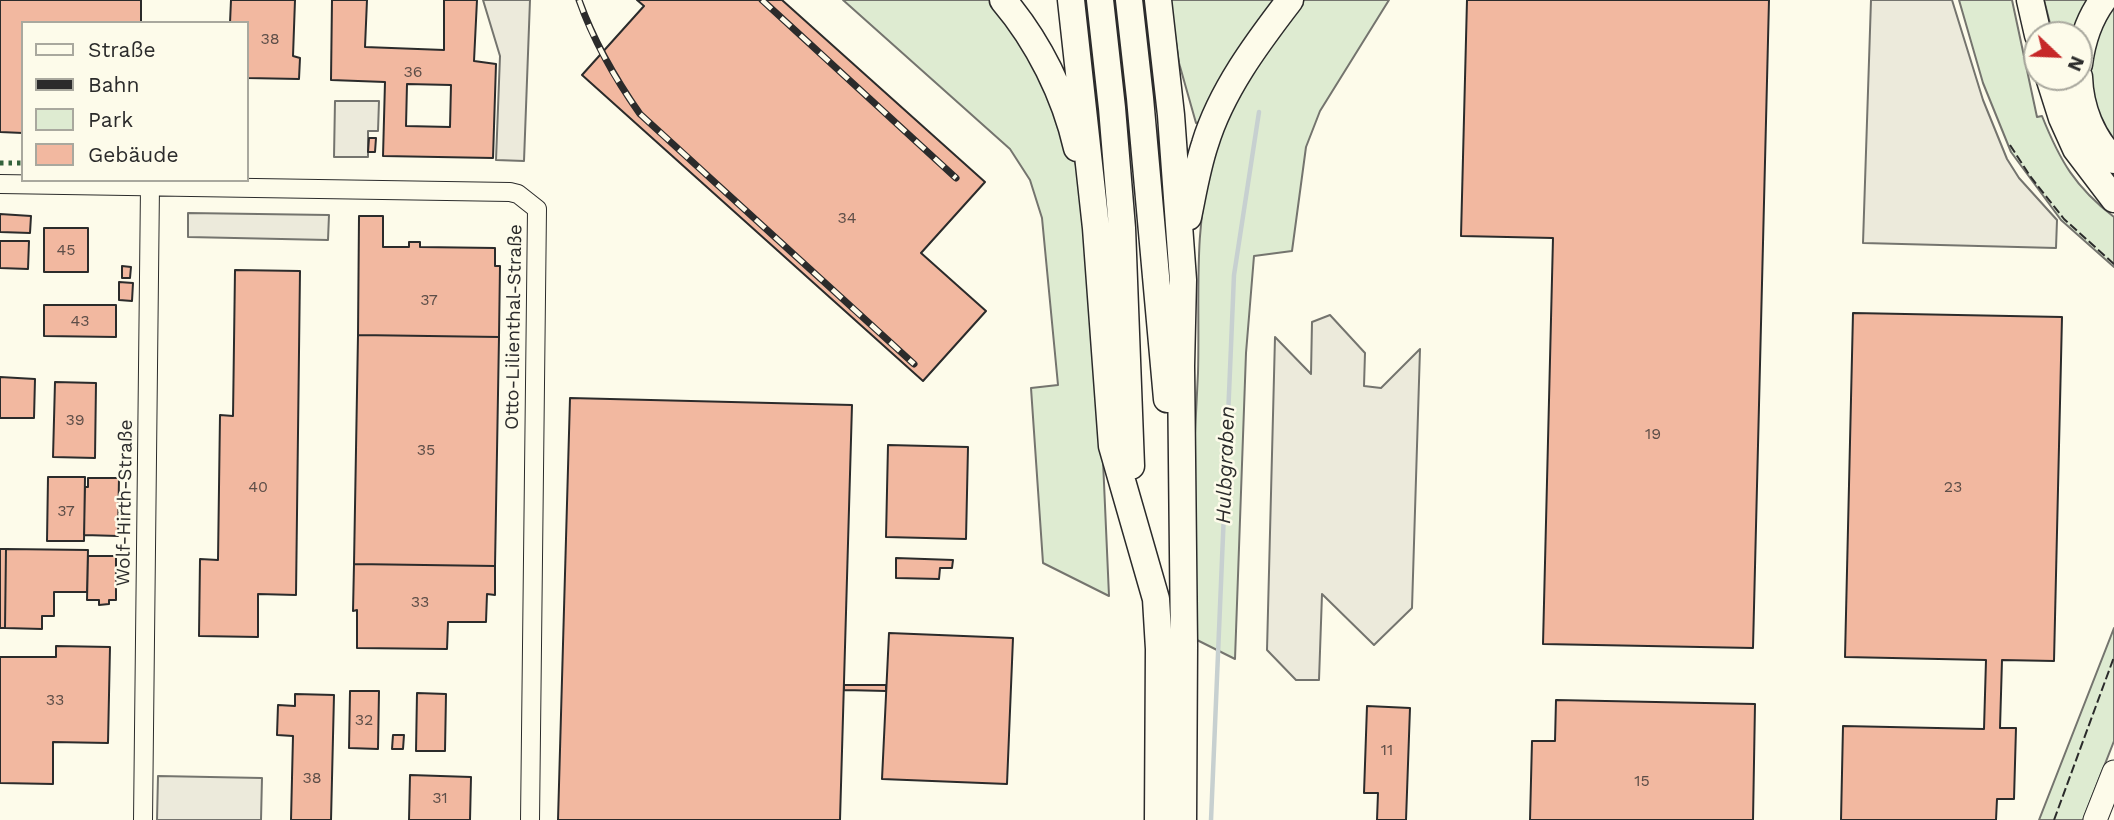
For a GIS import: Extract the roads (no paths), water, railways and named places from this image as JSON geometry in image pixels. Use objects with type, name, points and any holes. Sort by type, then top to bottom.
[{"type":"highway","points":[[1003,0],[1026,30],[1050,74],[1072,131],[1093,200]]},
{"type":"highway","points":[[1071,0],[1093,200],[1112,446],[1156,599],[1160,649],[1158,820]]},
{"type":"highway","points":[[1100,0],[1122,228],[1134,518]]},
{"type":"highway","points":[[1129,0],[1142,108],[1150,224],[1169,414],[1175,552],[1184,645]]},
{"type":"highway","points":[[1158,0],[1171,115],[1182,254],[1183,820]]},
{"type":"highway","points":[[1182,254],[1200,161],[1219,107],[1290,0]]},
{"type":"highway","points":[[2030,0],[2035,21]]},
{"type":"highway","points":[[2090,21],[2104,0]]},
{"type":"highway","points":[[2054,91],[2076,149],[2108,174]]},
{"type":"highway","points":[[2080,91],[2088,120],[2102,145],[2114,199]]},
{"type":"main road","points":[[2095,820],[2114,772]]},
{"type":"street","name":"Otto-Lilienthal-Straße","points":[[0,184],[510,192],[518,194],[537,209],[530,820]]},
{"type":"street","name":"Wolf-Hirth-Straße","points":[[143,820],[150,187]]},
{"type":"waterway","name":"Hulbgraben","points":[[1211,820],[1234,275],[1259,112]]},
{"type":"railway","points":[[579,0],[605,59],[640,114],[914,364]]},
{"type":"railway","points":[[762,0],[956,178]]}]
